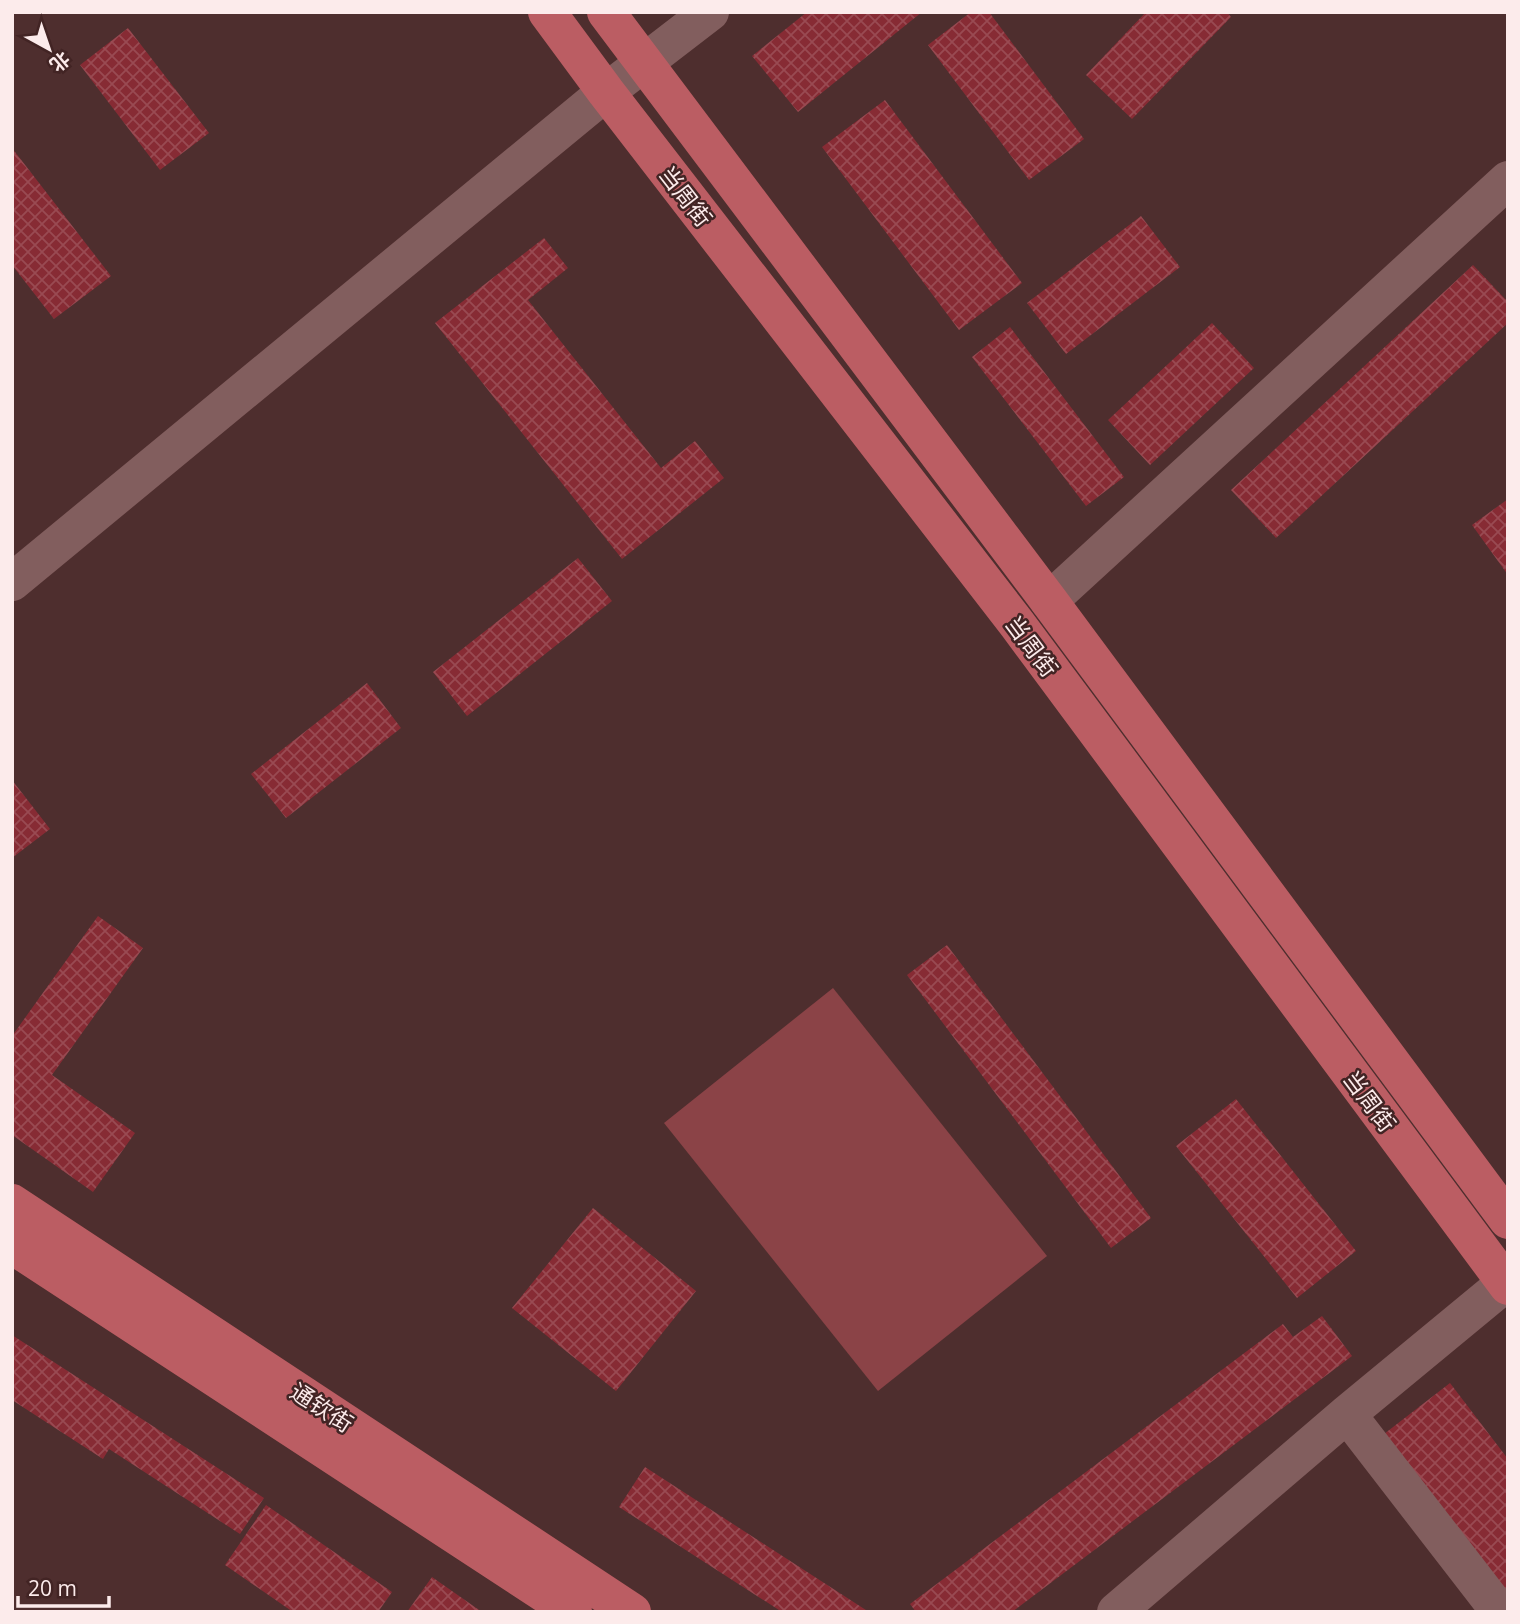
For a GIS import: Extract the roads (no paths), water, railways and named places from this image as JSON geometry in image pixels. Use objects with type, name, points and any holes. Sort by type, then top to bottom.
[{"type":"main road","name":"当周街","points":[[547,12],[1017,625],[1507,1283]]},
{"type":"main road","name":"当周街","points":[[606,12],[1049,601],[1508,1220]]},
{"type":"main road","name":"通钦街","points":[[12,1203],[632,1612]]},
{"type":"main road","points":[[12,1245],[573,1612]]},
{"type":"street","points":[[12,582],[606,92],[709,12]]},
{"type":"street","points":[[1049,601],[1508,180]]},
{"type":"street","points":[[1116,1612],[1347,1414],[1507,1283]]},
{"type":"street","points":[[1347,1414],[1500,1612]]}]
